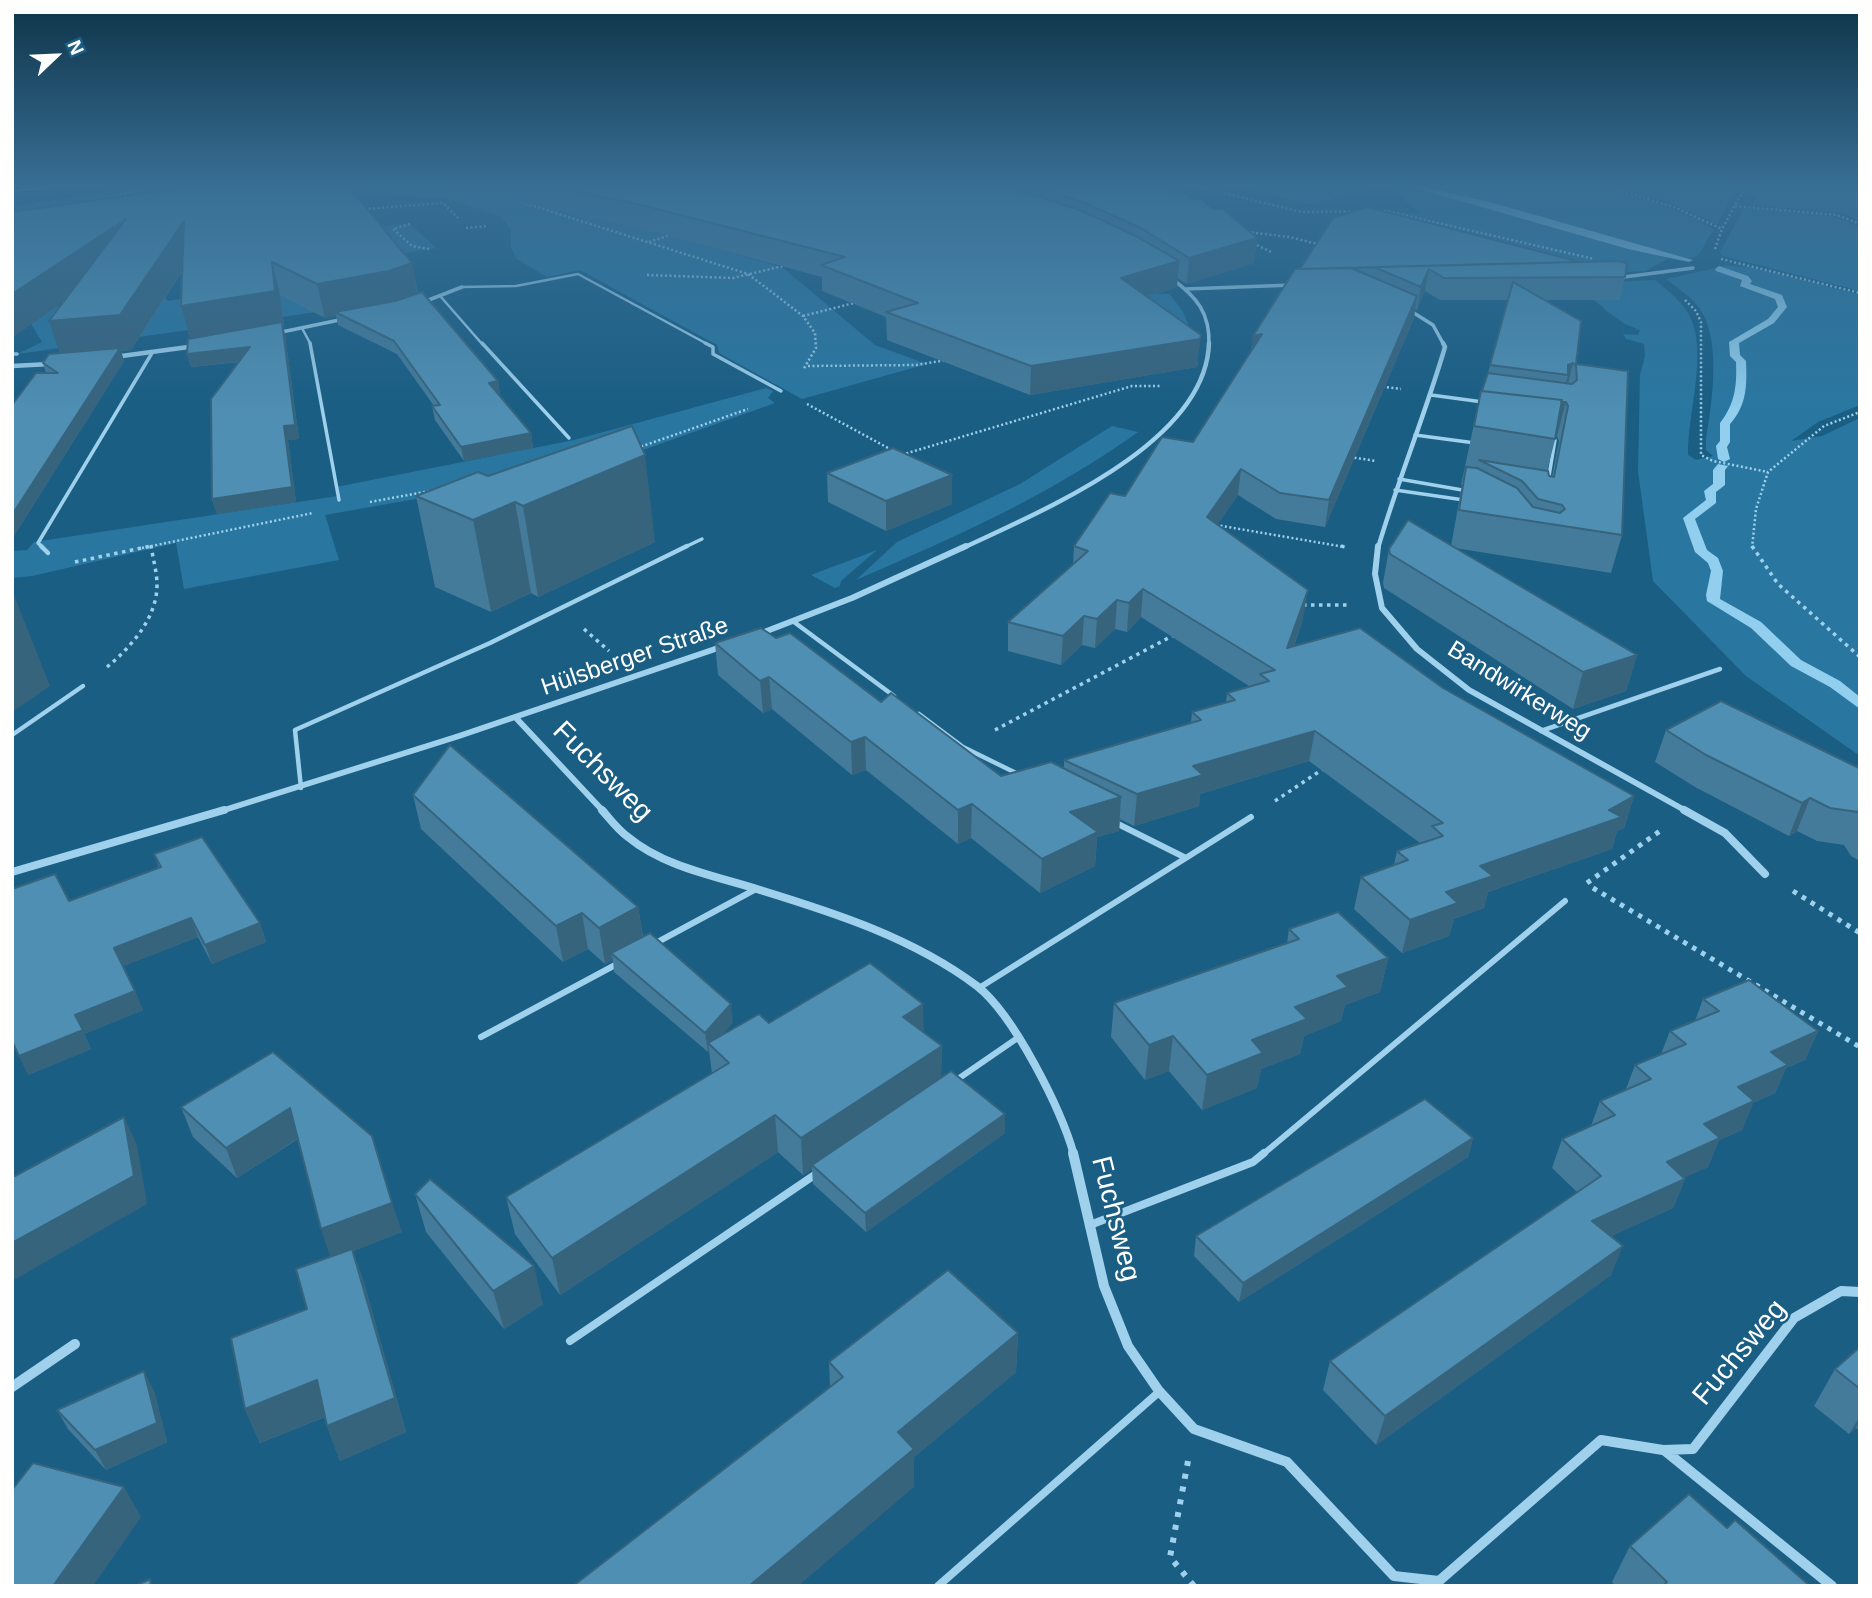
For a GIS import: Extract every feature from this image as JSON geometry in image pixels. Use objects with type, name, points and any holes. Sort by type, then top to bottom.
[{"type":"street","points":[[1606,279],[1656,275],[1693,268]]},
{"type":"street","name":"Hülsberger Straße","points":[[755,635],[794,622],[925,567],[1063,498],[1141,451],[1165,429],[1192,396],[1208,363],[1210,341],[1205,312],[1185,289],[1168,276]]},
{"type":"street","points":[[1185,289],[1294,285]]},
{"type":"street","points":[[418,304],[462,287]]},
{"type":"street","name":"Bandwirkerweg","points":[[1401,306],[1433,325],[1445,347],[1431,395],[1395,489],[1377,551],[1375,574],[1382,608],[1417,649],[1469,690],[1725,833],[1765,874]]},
{"type":"street","points":[[267,334],[352,318]]},
{"type":"street","points":[[109,358],[207,345]]},
{"type":"street","points":[[12,366],[51,364]]},
{"type":"street","name":"Hülsberger Straße","points":[[12,872],[301,788],[517,719],[730,645]]},
{"type":"street","name":"Fuchsweg","points":[[517,719],[628,838],[670,862],[827,911],[899,940],[934,958],[979,988],[1019,1037],[1056,1106],[1073,1151],[1104,1286],[1128,1346],[1159,1391],[1194,1429],[1287,1461],[1394,1576],[1439,1581],[1601,1440],[1663,1450],[1693,1448],[1794,1318],[1842,1292],[1860,1292]]},
{"type":"street","points":[[12,1387],[75,1344]]},
{"type":"street","name":"Fuchsweg","points":[[1663,1450],[1832,1586]]},
{"type":"lane","points":[[462,287],[516,286],[578,274],[713,346],[713,354],[781,391]]},
{"type":"lane","points":[[441,297],[569,438]]},
{"type":"lane","points":[[302,328],[313,346],[338,500]]},
{"type":"lane","points":[[48,554],[38,543],[152,352]]},
{"type":"lane","points":[[1431,395],[1484,402]]},
{"type":"lane","points":[[1415,435],[1484,445]]},
{"type":"lane","points":[[1546,491],[1555,440]]},
{"type":"lane","points":[[1540,452],[1553,454]]},
{"type":"lane","points":[[1399,480],[1478,493]]},
{"type":"lane","points":[[1395,489],[1469,500]]},
{"type":"lane","points":[[301,788],[295,730],[490,643],[702,540]]},
{"type":"lane","points":[[794,622],[900,700]]},
{"type":"lane","points":[[1540,731],[1720,669]]},
{"type":"lane","points":[[12,735],[83,685]]},
{"type":"lane","points":[[911,708],[963,747],[1024,777]]},
{"type":"lane","points":[[979,988],[1251,817]]},
{"type":"lane","points":[[1110,820],[1184,857]]},
{"type":"lane","points":[[649,947],[757,889]]},
{"type":"lane","points":[[1090,1226],[1253,1161],[1565,901]]},
{"type":"lane","points":[[481,1037],[625,960]]},
{"type":"lane","points":[[950,1084],[1019,1037]]},
{"type":"lane","points":[[570,1341],[823,1170]]},
{"type":"lane","points":[[938,1586],[1159,1391]]},
{"type":"path","points":[[709,262],[748,274],[803,316],[815,333],[816,348]]},
{"type":"path","points":[[1732,262],[1860,293]]},
{"type":"path","points":[[674,276],[713,279],[790,264]]},
{"type":"path","points":[[1656,275],[1678,292],[1696,311],[1701,322],[1701,455],[1713,461],[1768,472]]},
{"type":"path","points":[[803,316],[860,302]]},
{"type":"path","points":[[808,366],[916,365],[958,356]]},
{"type":"path","points":[[804,402],[901,455],[1141,384]]},
{"type":"path","points":[[1366,384],[1378,386]]},
{"type":"path","points":[[1860,412],[1825,426],[1800,443],[1787,459],[1768,472],[1756,509],[1752,549],[1778,584],[1860,657]]},
{"type":"path","points":[[629,451],[723,418]]},
{"type":"path","points":[[1348,456],[1370,460]]},
{"type":"path","points":[[421,493],[434,491]]},
{"type":"path","points":[[86,559],[302,515]]},
{"type":"path","points":[[1205,524],[1341,546]]},
{"type":"path","points":[[83,685],[116,660],[134,642],[146,621],[157,592],[151,545]]},
{"type":"path","points":[[1297,605],[1382,608]]},
{"type":"path","points":[[963,747],[1185,630]]},
{"type":"path","points":[[1251,817],[1337,759]]},
{"type":"path","points":[[1642,845],[1619,857],[1586,884],[1860,1047]]},
{"type":"path","points":[[1765,874],[1860,933]]},
{"type":"path","points":[[1194,1429],[1170,1557],[1194,1586]]},
{"type":"shaded area","points":[[521,262],[762,262],[782,267],[875,345],[927,364],[802,399],[719,353],[717,345],[580,270],[547,277]]},
{"type":"shaded area","points":[[1527,262],[1663,262],[1645,271],[1568,275]]},
{"type":"shaded area","points":[[1745,262],[1860,262],[1860,291]]},
{"type":"shaded area","points":[[1721,265],[1751,267],[1860,295],[1860,405],[1818,422],[1791,441],[1822,436],[1860,418],[1860,756],[1746,676],[1653,581],[1638,471],[1640,375],[1645,356],[1644,344],[1626,339],[1623,334],[1638,335],[1640,330],[1625,324],[1608,312],[1576,284],[1655,280],[1686,310],[1695,329],[1697,346],[1688,455],[1696,460],[1713,456],[1706,450],[1713,372],[1711,336],[1699,308],[1666,279],[1725,266]]},
{"type":"shaded area","points":[[244,276],[317,312],[17,354],[42,342],[24,312],[133,293],[159,292],[168,301],[252,286]]},
{"type":"shaded area","points":[[1147,294],[1170,294],[1190,328],[1156,306]]},
{"type":"shaded area","points":[[766,388],[773,391],[768,398],[775,403],[629,455],[483,487],[325,515],[339,560],[184,589],[176,543],[32,576],[12,578],[12,551],[27,550],[34,542],[338,496],[336,487],[574,440]]},
{"type":"shaded area","points":[[1112,426],[1138,432],[1070,476],[1001,514],[856,580],[897,542],[1020,484]]},
{"type":"shaded area","points":[[877,550],[835,588],[811,575]]},
{"type":"building","points":[[12,262],[61,262],[12,294]]},
{"type":"building","points":[[94,262],[156,262],[120,315],[49,321]]},
{"type":"building","points":[[183,262],[411,262],[412,263],[389,271],[317,284],[272,262],[275,291],[181,306]]},
{"type":"building","points":[[831,262],[1177,262],[1121,278],[1201,335],[1200,339],[1031,366],[886,312],[918,303],[821,265]]},
{"type":"building","points":[[1305,262],[1580,262],[1300,269]]},
{"type":"building","points":[[1627,263],[1625,277],[1444,278],[1429,269],[1421,287],[1374,267]]},
{"type":"building","points":[[1351,268],[1417,296],[1329,500],[1280,493],[1241,469],[1207,517],[1308,590],[1287,648],[1360,628],[1443,688],[1634,796],[1609,810],[1622,817],[1480,866],[1493,876],[1446,892],[1458,903],[1410,920],[1361,877],[1408,860],[1397,851],[1443,836],[1432,826],[1443,823],[1315,731],[1193,766],[1203,775],[1137,794],[1064,760],[1201,720],[1192,712],[1235,700],[1227,693],[1269,681],[1260,674],[1275,670],[1143,589],[1129,603],[1117,600],[1097,619],[1084,616],[1063,636],[1008,622],[1088,551],[1074,546],[1110,493],[1125,496],[1162,437],[1193,442],[1262,334],[1253,336],[1295,269]]},
{"type":"building","points":[[1513,282],[1581,321],[1576,364],[1628,371],[1622,535],[1459,510],[1466,467],[1477,468],[1517,488],[1533,507],[1560,513],[1565,509],[1562,505],[1538,499],[1522,481],[1479,460],[1548,471],[1549,476],[1554,477],[1568,406],[1566,402],[1561,402],[1562,400],[1482,391],[1488,373],[1572,384],[1577,380],[1576,366],[1573,363],[1568,365],[1568,375],[1490,365]]},
{"type":"building","points":[[422,292],[498,381],[489,383],[531,433],[461,447],[432,406],[440,405],[394,341],[335,312],[395,301]]},
{"type":"building","points":[[282,322],[295,425],[284,426],[292,487],[212,499],[211,399],[250,347],[187,354],[188,339]]},
{"type":"building","points":[[120,348],[12,515],[12,405],[36,373],[58,373],[43,363],[49,354]]},
{"type":"building","points":[[1481,391],[1562,400],[1555,439],[1474,426]]},
{"type":"building","points":[[632,426],[645,455],[523,506],[515,502],[473,520],[416,496],[478,472],[488,476]]},
{"type":"building","points":[[893,448],[952,475],[886,501],[827,473]]},
{"type":"building","points":[[1408,520],[1637,655],[1583,672],[1390,554],[1389,549]]},
{"type":"building","points":[[761,628],[776,638],[790,633],[881,702],[891,693],[1001,776],[1051,762],[1121,797],[1070,812],[1098,832],[1042,859],[972,804],[958,810],[865,737],[851,742],[769,677],[760,681],[715,643]]},
{"type":"building","points":[[1721,701],[1860,767],[1860,814],[1830,808],[1810,798],[1802,803],[1706,755],[1666,730]]},
{"type":"building","points":[[450,745],[638,907],[599,928],[582,913],[556,926],[413,795]]},
{"type":"building","points":[[202,837],[260,923],[205,945],[191,918],[114,948],[135,991],[75,1015],[83,1030],[19,1056],[12,1041],[12,889],[55,874],[69,901],[161,867],[154,854]]},
{"type":"building","points":[[1338,912],[1388,958],[1337,976],[1348,987],[1295,1007],[1307,1019],[1252,1040],[1263,1053],[1207,1075],[1173,1036],[1149,1045],[1114,1003],[1299,939],[1289,929]]},
{"type":"building","points":[[650,933],[731,1004],[705,1033],[611,953]]},
{"type":"building","points":[[870,963],[923,1004],[903,1017],[942,1046],[801,1138],[775,1115],[552,1258],[506,1197],[729,1063],[708,1043],[759,1014],[769,1023]]},
{"type":"building","points":[[1749,980],[1818,1031],[1771,1052],[1788,1065],[1738,1087],[1754,1101],[1704,1124],[1720,1138],[1667,1162],[1685,1179],[1592,1221],[1623,1246],[1385,1416],[1330,1361],[1601,1176],[1562,1139],[1615,1115],[1600,1101],[1651,1079],[1635,1065],[1686,1044],[1670,1031],[1719,1011],[1703,999]]},
{"type":"building","points":[[273,1052],[372,1136],[392,1203],[321,1229],[290,1108],[226,1148],[181,1107]]},
{"type":"building","points":[[951,1071],[1005,1114],[865,1213],[812,1165]]},
{"type":"building","points":[[1425,1099],[1473,1138],[1243,1283],[1196,1236]]},
{"type":"building","points":[[124,1117],[134,1176],[12,1243],[12,1173],[15,1176]]},
{"type":"building","points":[[430,1179],[534,1266],[493,1291],[415,1194]]},
{"type":"building","points":[[352,1249],[395,1398],[327,1426],[317,1380],[245,1409],[231,1338],[307,1309],[296,1269]]},
{"type":"building","points":[[948,1270],[1018,1333],[898,1432],[914,1449],[749,1586],[573,1586],[843,1377],[829,1362]]},
{"type":"building","points":[[1860,1347],[1860,1389],[1835,1369]]},
{"type":"building","points":[[144,1371],[157,1423],[95,1450],[57,1410]]},
{"type":"building","points":[[33,1463],[124,1487],[53,1586],[12,1586],[12,1490]]},
{"type":"building","points":[[1689,1494],[1727,1528],[1735,1520],[1810,1586],[1663,1586],[1667,1582],[1630,1546]]},
{"type":"building","points":[[150,1579],[151,1586],[135,1586]]},
{"type":"waterway","points":[[1719,269],[1745,278],[1748,281],[1743,284],[1779,297],[1783,307],[1771,321],[1734,342],[1735,356],[1741,361],[1742,387],[1735,412],[1725,423],[1725,442],[1721,446],[1724,459]]},
{"type":"waterway","points":[[1722,466],[1719,470],[1719,485],[1710,491],[1712,501],[1689,518],[1701,552],[1714,561],[1717,571],[1712,595],[1714,601],[1756,625],[1796,663],[1835,684],[1860,705]]}]
